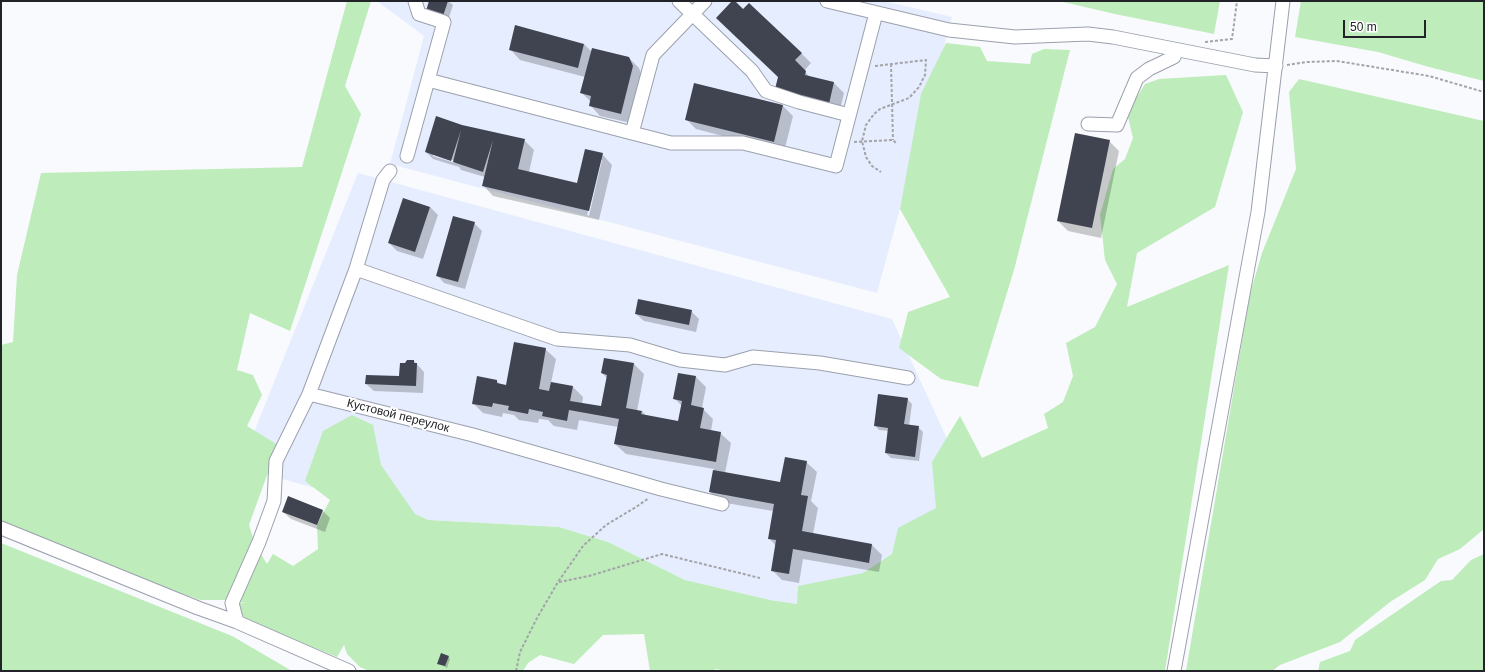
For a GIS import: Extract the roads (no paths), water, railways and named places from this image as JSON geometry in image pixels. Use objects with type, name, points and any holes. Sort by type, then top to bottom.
[{"type":"street","points":[[407,156],[444,22],[419,14],[415,1]]},
{"type":"street","points":[[679,1],[752,71],[766,91],[799,102],[849,114]]},
{"type":"street","points":[[632,132],[653,55],[705,1]]},
{"type":"street","points":[[827,1],[949,30],[1015,38],[1088,34],[1113,37],[1255,65],[1276,66]]},
{"type":"street","points":[[1174,671],[1258,212],[1283,1]]},
{"type":"street","points":[[428,80],[671,143],[743,143],[836,166],[876,13]]},
{"type":"street","points":[[1088,124],[1117,126],[1137,78],[1149,69],[1174,58],[1176,50]]},
{"type":"street","points":[[237,622],[232,603],[259,542],[274,500],[276,460],[309,394],[356,269],[384,180],[390,171]]},
{"type":"street","points":[[356,269],[557,339],[630,345],[680,360],[725,365],[752,357],[820,364],[908,378]]},
{"type":"street","name":"Кустовой переулок","points":[[309,394],[473,435],[661,489],[722,504]]},
{"type":"street","points":[[1,528],[198,608],[237,622],[349,671]]}]
